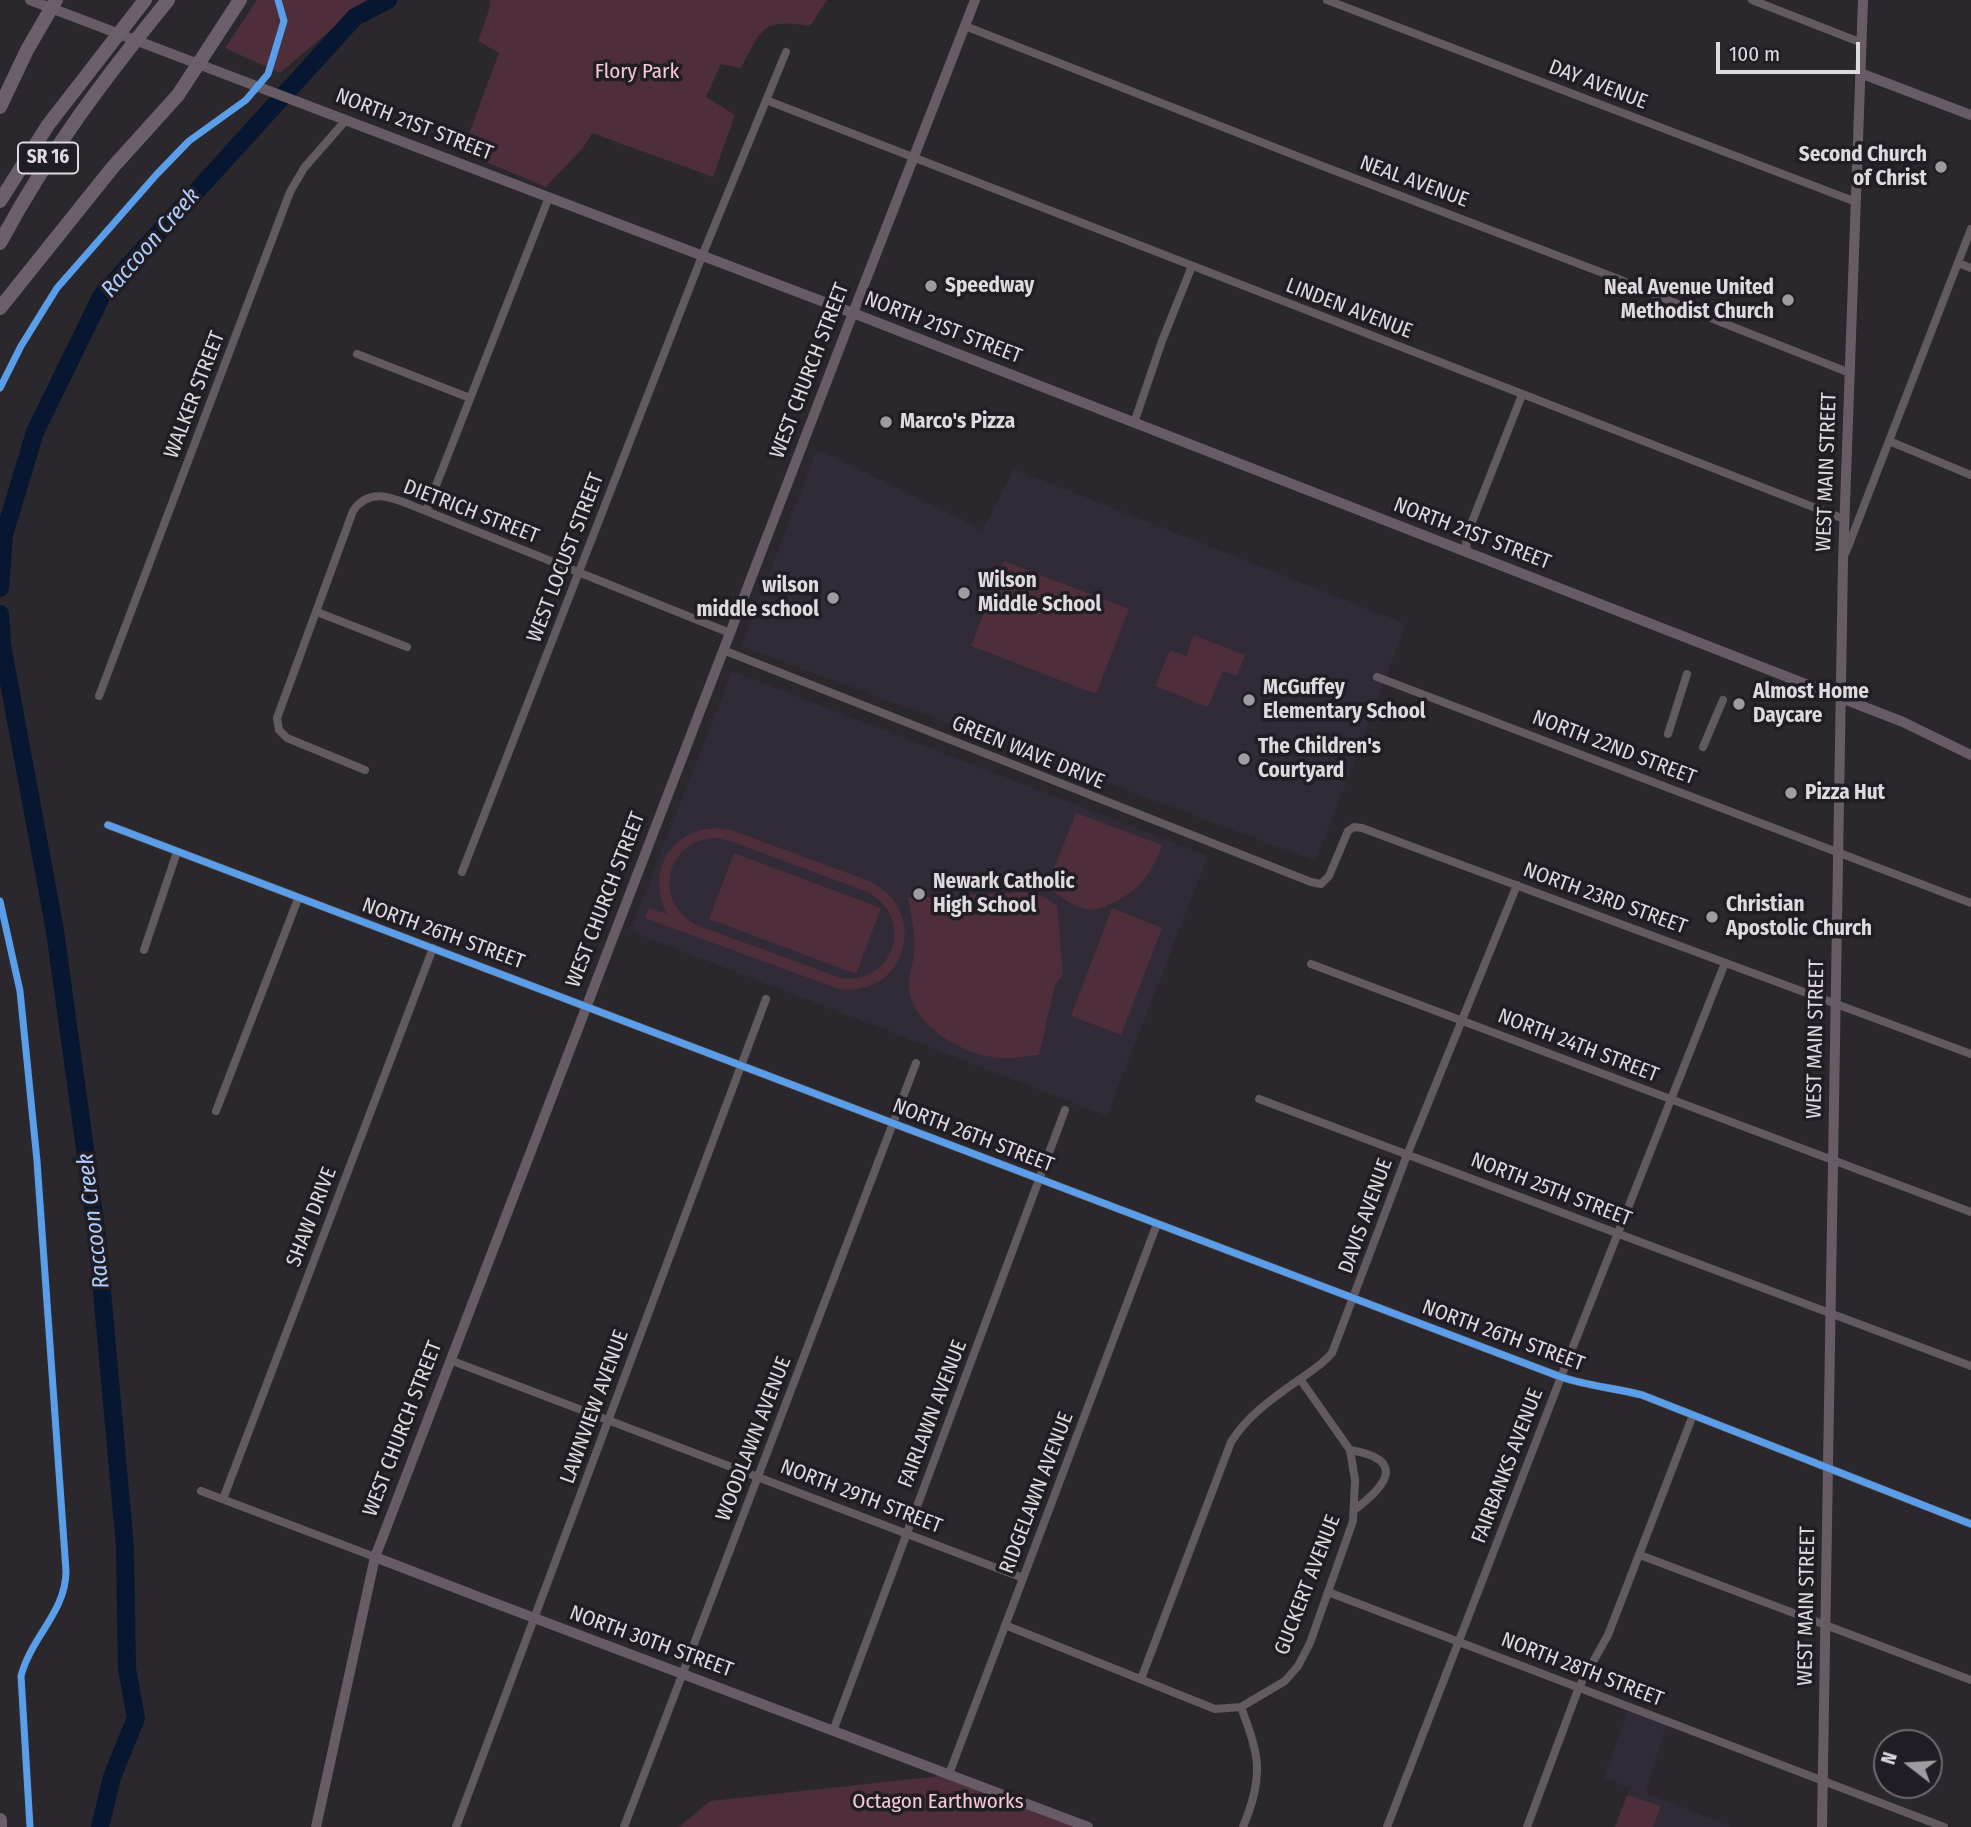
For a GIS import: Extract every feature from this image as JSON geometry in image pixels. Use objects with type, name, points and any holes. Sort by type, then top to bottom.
[{"type":"highway","name":"SR 16","points":[[0,201],[48,125],[145,0]]},
{"type":"highway","name":"SR 16","points":[[0,243],[42,168],[104,79],[168,0]]},
{"type":"highway","points":[[0,308],[113,167],[178,95],[240,0]]},
{"type":"highway","points":[[0,107],[26,50],[53,4]]},
{"type":"highway","points":[[0,1820],[1,1827]]},
{"type":"main road","name":"NORTH 21ST STREET","points":[[30,0],[53,4],[199,64],[853,313],[1903,722],[1971,755]]},
{"type":"main road","name":"WEST CHURCH STREET","points":[[316,1827],[374,1557],[975,0]]},
{"type":"main road","name":"WEST MAIN STREET","points":[[1822,1827],[1843,561],[1863,0]]},
{"type":"main road","points":[[1860,73],[1971,115]]},
{"type":"main road","name":"NORTH 30TH STREET","points":[[374,1557],[534,1620],[1088,1827]]},
{"type":"street","name":"DAY AVENUE","points":[[1327,0],[1856,202]]},
{"type":"street","points":[[1752,0],[1862,43]]},
{"type":"street","name":"NEAL AVENUE","points":[[965,26],[1312,163],[1616,278],[1850,373]]},
{"type":"street","name":"WEST LOCUST STREET","points":[[462,872],[702,256],[786,52]]},
{"type":"street","name":"LINDEN AVENUE","points":[[766,100],[1844,519]]},
{"type":"street","name":"WALKER STREET","points":[[99,696],[290,192],[304,168],[346,120]]},
{"type":"street","points":[[426,511],[549,197]]},
{"type":"street","points":[[1843,561],[1971,229]]},
{"type":"street","points":[[1958,263],[1971,268]]},
{"type":"street","points":[[1134,423],[1162,341],[1192,267]]},
{"type":"street","points":[[357,354],[470,398]]},
{"type":"street","points":[[1467,553],[1466,537],[1522,395]]},
{"type":"street","points":[[1889,441],[1971,475]]},
{"type":"street","name":"DIETRICH STREET","points":[[365,770],[281,734],[278,711],[349,522],[360,502],[374,495],[426,511],[730,633]]},
{"type":"street","points":[[317,612],[407,647]]},
{"type":"street","name":"GREEN WAVE DRIVE","points":[[723,650],[1311,882],[1321,884],[1329,876],[1348,831],[1354,827],[1362,828]]},
{"type":"street","points":[[1668,734],[1688,674]]},
{"type":"street","name":"NORTH 22ND STREET","points":[[1377,677],[1971,904]]},
{"type":"street","points":[[1703,747],[1723,700]]},
{"type":"street","name":"NORTH 26TH STREET","points":[[108,825],[1561,1377],[1595,1387],[1615,1388],[1642,1395],[1971,1524]]},
{"type":"street","name":"NORTH 23RD STREET","points":[[1362,828],[1971,1054]]},
{"type":"street","points":[[144,950],[177,852]]},
{"type":"street","name":"DAVIS AVENUE","points":[[1141,1679],[1231,1442],[1241,1425],[1257,1410],[1323,1364],[1332,1353],[1407,1155],[1517,886]]},
{"type":"street","points":[[216,1111],[298,899]]},
{"type":"street","name":"SHAW DRIVE","points":[[223,1499],[433,948]]},
{"type":"street","name":"FAIRBANKS AVENUE","points":[[1387,1827],[1725,963]]},
{"type":"street","name":"NORTH 24TH STREET","points":[[1311,964],[1971,1212]]},
{"type":"street","name":"LAWNVIEW AVENUE","points":[[456,1827],[766,999]]},
{"type":"street","name":"WOODLAWN AVENUE","points":[[624,1827],[916,1063]]},
{"type":"street","name":"NORTH 25TH STREET","points":[[1259,1099],[1971,1366]]},
{"type":"street","name":"FAIRLAWN AVENUE","points":[[833,1731],[1065,1110]]},
{"type":"street","name":"RIDGELAWN AVENUE","points":[[950,1774],[1157,1224]]},
{"type":"street","name":"NORTH 29TH STREET","points":[[450,1360],[1023,1578]]},
{"type":"street","name":"GUCKERT AVENUE","points":[[1241,1707],[1285,1681],[1298,1666],[1328,1592],[1354,1510],[1350,1450],[1300,1379]]},
{"type":"street","points":[[1527,1827],[1580,1687],[1608,1635],[1693,1415]]},
{"type":"street","points":[[1350,1450],[1375,1455],[1386,1470],[1381,1488],[1354,1510]]},
{"type":"street","name":"NORTH 30TH STREET","points":[[201,1491],[374,1557]]},
{"type":"street","points":[[1640,1555],[1971,1680]]},
{"type":"street","name":"NORTH 28TH STREET","points":[[1328,1592],[1944,1827]]},
{"type":"street","points":[[1005,1625],[1215,1709],[1241,1707],[1254,1740],[1258,1771],[1252,1805],[1243,1827]]},
{"type":"shaded area","points":[[817,449],[983,530],[1014,469],[1406,624],[1316,861],[741,646]]},
{"type":"shaded area","name":"Newark Catholic High School","points":[[732,671],[1208,856],[1107,1116],[630,931]]},
{"type":"shaded area","points":[[1630,1707],[1668,1721],[1647,1786],[1648,1794],[1732,1827],[1615,1827],[1630,1788],[1603,1778]]},
{"type":"green space","points":[[257,0],[366,0],[280,73],[225,48]]},
{"type":"green space","name":"Flory Park","points":[[490,0],[827,0],[810,26],[782,24],[765,29],[741,68],[721,64],[706,97],[735,115],[713,177],[592,133],[583,148],[546,187],[462,152],[499,53],[478,41]]},
{"type":"green space","points":[[1004,561],[1129,609],[1096,694],[971,646]]},
{"type":"green space","points":[[1194,635],[1245,655],[1237,676],[1223,671],[1208,707],[1155,686],[1170,650],[1186,656]]},
{"type":"green space","points":[[1076,813],[1162,845],[1153,865],[1136,888],[1097,909],[1084,909],[1074,905],[1047,886]]},
{"type":"green space","points":[[717,828],[734,831],[869,881],[888,894],[900,911],[905,930],[903,949],[895,966],[881,980],[862,988],[839,989],[645,918],[649,908],[667,914],[659,883],[666,856],[686,836]],"holes":[[[716,838],[865,891],[881,902],[890,916],[894,931],[893,946],[886,960],[875,971],[860,977],[841,978],[699,926],[684,916],[670,889],[670,874],[675,861],[698,841]]]},
{"type":"green space","points":[[734,853],[881,908],[856,974],[709,919]]},
{"type":"green space","points":[[1023,892],[1043,896],[1057,906],[1063,974],[1055,985],[1039,1055],[1011,1058],[989,1056],[960,1047],[946,1039],[923,1019],[915,1007],[909,989],[914,945],[908,898]]},
{"type":"green space","points":[[1112,908],[1162,928],[1121,1035],[1071,1016]]},
{"type":"green space","name":"Octagon Earthworks","points":[[949,1775],[1082,1827],[679,1827],[710,1801]]},
{"type":"green space","points":[[1627,1795],[1661,1806],[1653,1827],[1615,1827]]},
{"type":"waterway","name":"Raccoon Creek","points":[[0,588],[4,535],[35,432],[102,295],[355,17],[388,0]]},
{"type":"waterway","name":"Raccoon Creek","points":[[0,614],[2,645],[55,931],[97,1236],[125,1547],[127,1669],[136,1718],[112,1777],[100,1827]]},
{"type":"cycle path","points":[[0,388],[21,346],[57,288],[189,141],[246,100],[268,74],[284,21],[278,0]]},
{"type":"cycle path","points":[[108,825],[1561,1377],[1642,1395],[1971,1524]]},
{"type":"cycle path","points":[[0,901],[20,991],[37,1161],[66,1571],[60,1599],[32,1649],[21,1676],[30,1827]]},
{"type":"place","name":"Second Church of Christ","points":[[1941,167]]},
{"type":"place","name":"Speedway","points":[[931,286]]},
{"type":"place","name":"Neal Avenue United Methodist Church","points":[[1788,300]]},
{"type":"place","name":"Marco's Pizza","points":[[886,422]]},
{"type":"place","name":"Wilson Middle School","points":[[964,593]]},
{"type":"place","name":"wilson middle school","points":[[833,598]]},
{"type":"place","name":"McGuffey Elementary School","points":[[1249,700]]},
{"type":"place","name":"Almost Home Daycare","points":[[1739,704]]},
{"type":"place","name":"The Children's Courtyard","points":[[1244,759]]},
{"type":"place","name":"Pizza Hut","points":[[1791,793]]},
{"type":"place","name":"Newark Catholic High School","points":[[919,894]]},
{"type":"place","name":"Christian Apostolic Church","points":[[1712,917]]}]
